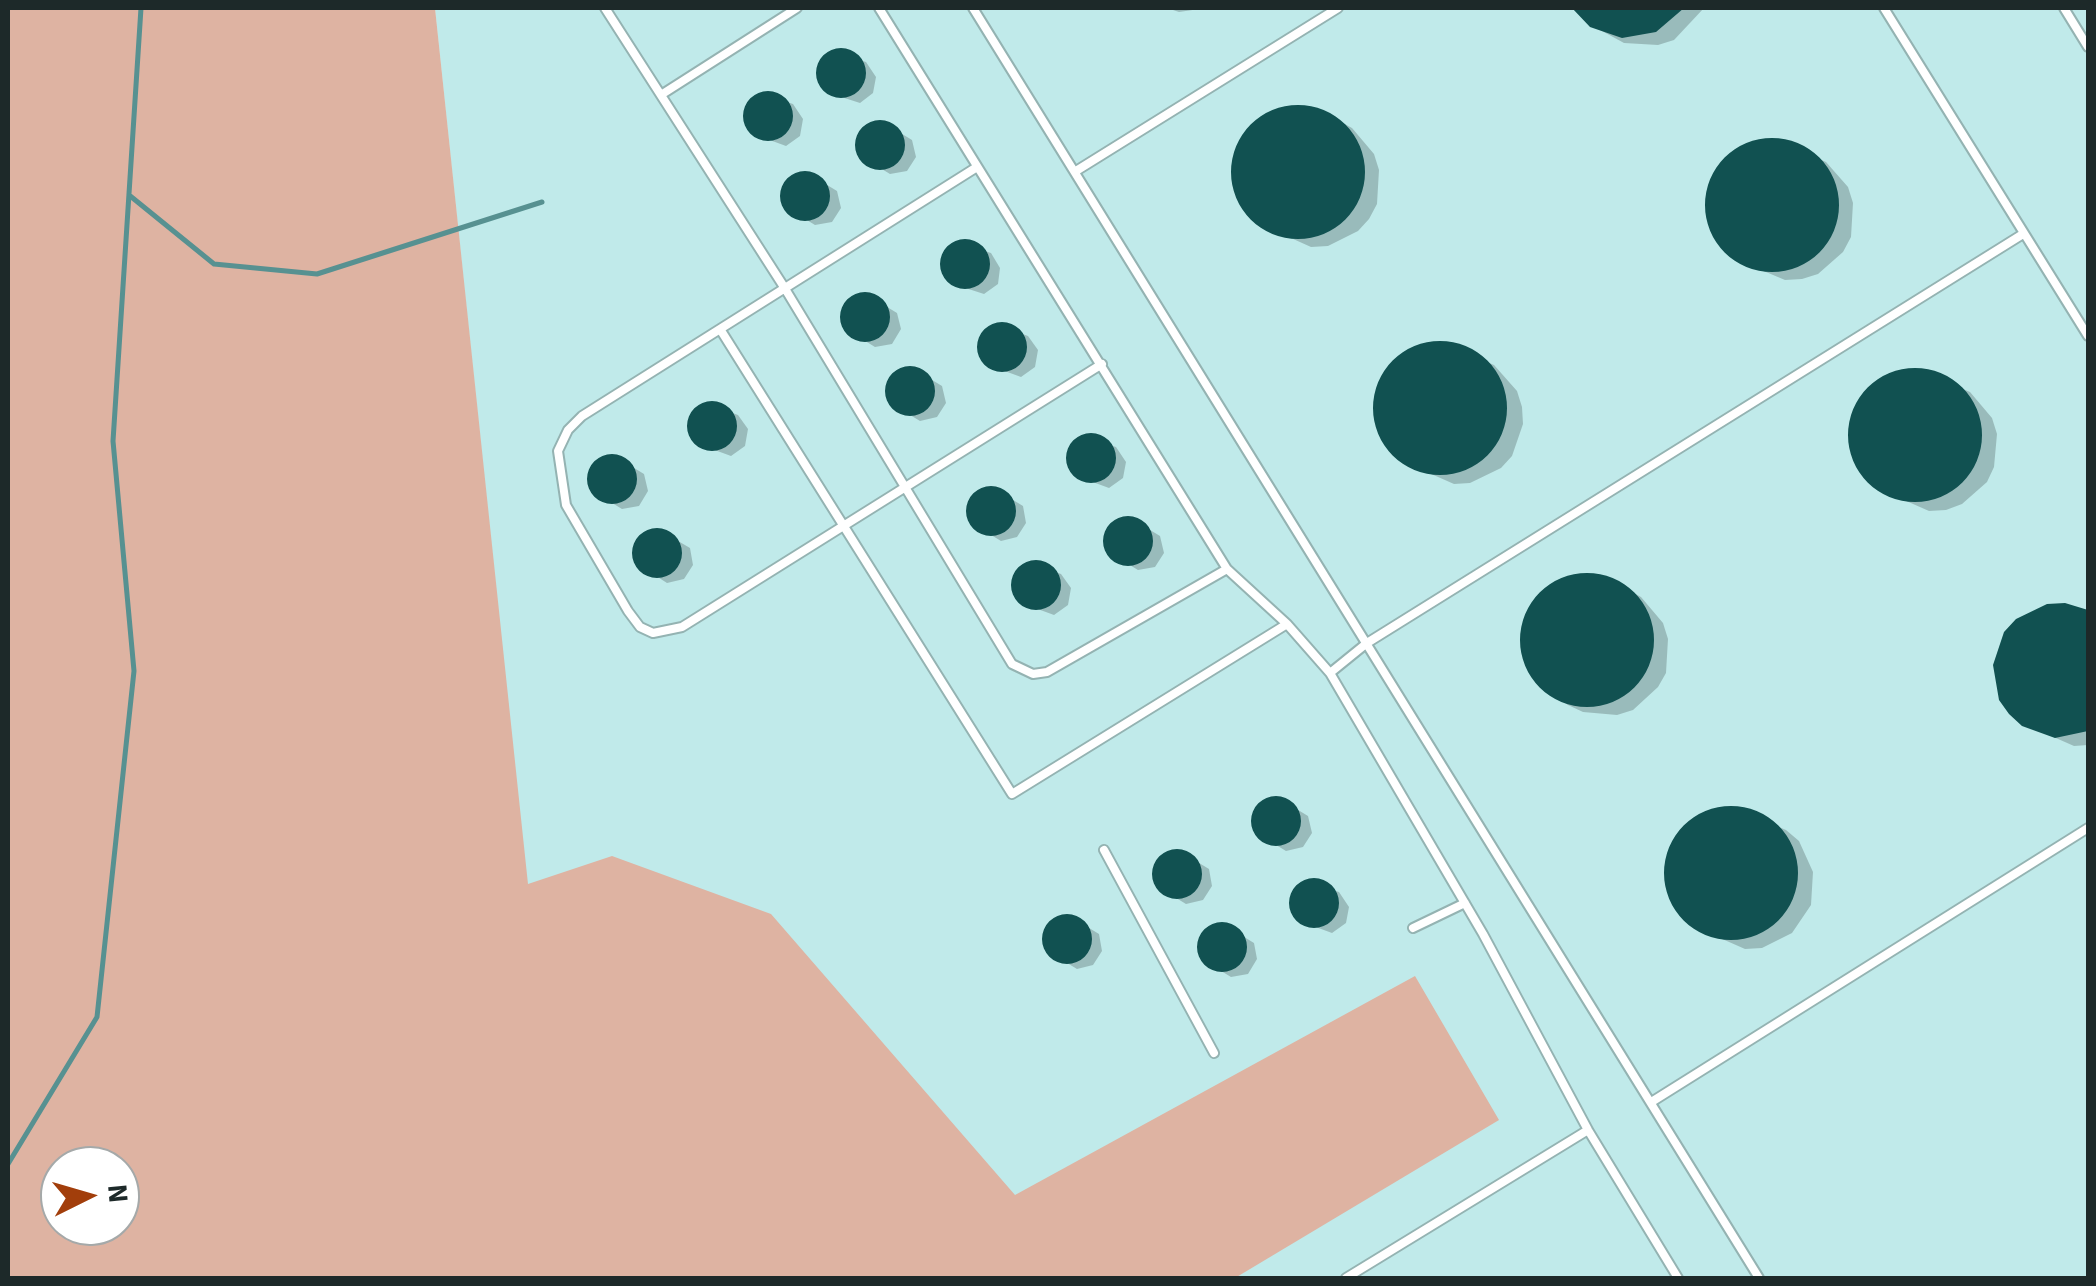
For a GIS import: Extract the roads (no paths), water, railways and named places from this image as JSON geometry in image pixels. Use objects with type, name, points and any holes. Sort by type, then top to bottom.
[{"type":"lane","points":[[606,8],[664,93],[1020,671],[1047,672],[1227,570]]},
{"type":"lane","points":[[664,93],[798,8]]},
{"type":"lane","points":[[879,8],[1227,570],[1287,624],[1330,672],[1465,903],[1588,1130],[1678,1278]]},
{"type":"lane","points":[[974,8],[1653,1100],[1759,1278]]},
{"type":"lane","points":[[1076,172],[1338,8]]},
{"type":"lane","points":[[1884,8],[2088,336]]},
{"type":"lane","points":[[2064,8],[2088,47]]},
{"type":"lane","points":[[976,167],[582,416],[568,430],[558,451],[566,505],[628,611],[640,627],[653,633],[682,628],[859,513],[1102,364]]},
{"type":"lane","points":[[1330,672],[1367,642],[2024,234]]},
{"type":"lane","points":[[720,329],[1012,794],[1287,624]]},
{"type":"lane","points":[[1653,1100],[2088,828]]},
{"type":"lane","points":[[1104,850],[1214,1053]]},
{"type":"lane","points":[[1413,928],[1465,903]]},
{"type":"lane","points":[[1346,1278],[1588,1130]]},
{"type":"waterway","points":[[8,1164],[97,1017],[134,671],[113,441],[141,8]]},
{"type":"waterway","points":[[129,195],[214,264],[317,274],[542,202]]}]
